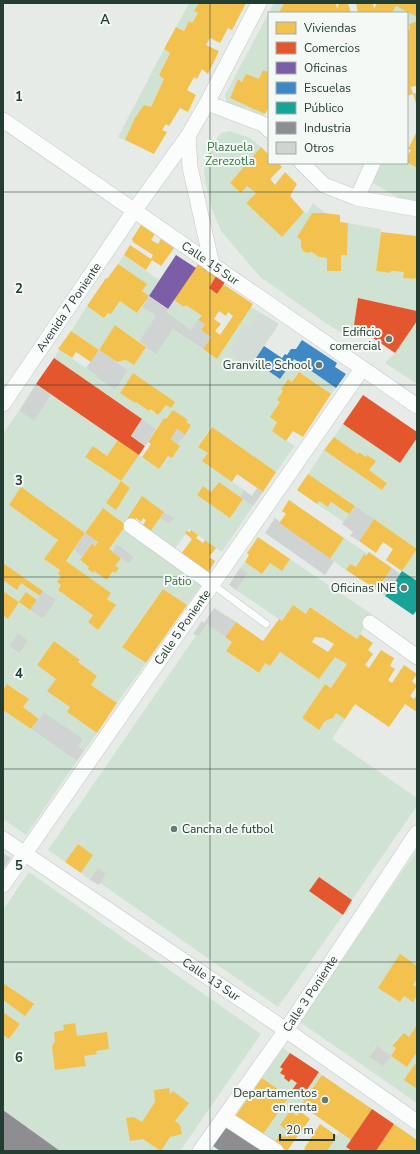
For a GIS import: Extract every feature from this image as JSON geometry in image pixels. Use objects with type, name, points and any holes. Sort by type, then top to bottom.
[{"type":"street","name":"Avenida 7 Poniente","points":[[3,404],[134,211],[188,136],[207,104],[259,3]]},
{"type":"street","points":[[207,104],[267,123]]},
{"type":"street","name":"Calle 15 Sur","points":[[3,120],[417,406]]},
{"type":"street","points":[[188,136],[190,166],[212,265]]},
{"type":"street","points":[[303,164],[324,185],[357,198],[417,209]]},
{"type":"street","points":[[357,198],[373,164]]},
{"type":"street","name":"Calle 5 Poniente","points":[[3,885],[362,369]]},
{"type":"street","points":[[131,526],[212,584]]},
{"type":"street","points":[[370,623],[417,656]]},
{"type":"street","name":"Calle 3 Poniente","points":[[200,1151],[286,1030],[417,833]]},
{"type":"street","name":"Calle 13 Sur","points":[[3,839],[286,1030],[417,1122]]},
{"type":"street","points":[[224,1117],[276,1151]]},
{"type":"lane","points":[[212,584],[266,624]]},
{"type":"shaded area","points":[[258,311],[279,324],[254,361],[249,362],[244,359],[241,363],[231,356],[230,348],[245,324],[248,326]]},
{"type":"green space","points":[[189,3],[199,3],[194,11],[198,13],[192,23],[189,21],[184,31],[176,27]]},
{"type":"green space","points":[[274,3],[284,3],[280,12],[269,12]]},
{"type":"green space","points":[[396,6],[407,12],[393,12]]},
{"type":"green space","points":[[408,12],[417,17],[417,21],[409,24],[410,29],[408,30]]},
{"type":"green space","points":[[268,14],[268,74],[259,79],[242,82],[238,79],[230,98],[265,114],[259,116],[247,108],[228,107],[225,95]]},
{"type":"green space","points":[[164,49],[170,53],[159,75],[164,79],[151,107],[125,140],[118,137]]},
{"type":"green space","name":"Plazuela Zerezotla","points":[[230,131],[250,138],[261,147],[230,183],[241,193],[247,186],[256,193],[246,203],[282,237],[304,212],[307,213],[313,203],[325,213],[312,213],[297,237],[301,240],[302,248],[305,252],[312,252],[319,257],[327,258],[328,271],[341,271],[341,255],[347,255],[348,223],[381,229],[376,271],[390,273],[391,271],[404,272],[404,278],[415,279],[417,275],[417,311],[358,298],[352,339],[330,326],[262,279],[221,231],[212,209],[205,181],[204,166],[211,147],[221,133]]},
{"type":"green space","points":[[408,163],[417,168],[417,207],[413,206],[371,182],[381,164],[408,164]]},
{"type":"green space","points":[[124,255],[159,280],[149,296],[142,291],[146,284],[118,264]]},
{"type":"green space","points":[[174,300],[184,307],[186,305],[202,316],[191,330],[166,312]]},
{"type":"green space","points":[[120,301],[137,313],[142,307],[156,316],[139,341],[115,325],[99,350],[71,331],[87,306],[104,318],[108,313],[111,314]]},
{"type":"green space","name":"Patio","points":[[251,307],[258,311],[248,326],[245,325],[230,348],[231,356],[241,363],[244,359],[249,362],[254,361],[280,379],[294,359],[336,388],[331,394],[299,372],[292,382],[287,379],[281,389],[283,391],[277,422],[272,431],[295,446],[276,472],[211,427],[198,447],[208,453],[202,461],[244,490],[240,497],[219,482],[211,492],[203,486],[197,495],[230,518],[243,499],[253,506],[222,552],[189,529],[174,550],[150,532],[160,518],[169,524],[173,518],[142,497],[124,523],[103,508],[85,533],[21,488],[9,505],[58,540],[44,559],[60,570],[58,574],[61,576],[61,585],[58,590],[93,615],[88,622],[98,630],[115,605],[107,599],[111,593],[66,561],[74,550],[82,557],[80,561],[89,567],[88,569],[92,572],[94,571],[107,580],[113,571],[115,573],[118,568],[115,566],[121,558],[129,564],[134,557],[117,544],[112,552],[109,549],[126,525],[204,581],[187,605],[163,589],[122,646],[146,663],[117,703],[91,685],[97,676],[78,662],[80,660],[54,641],[37,665],[56,679],[48,690],[70,707],[67,712],[97,733],[84,751],[78,746],[83,739],[44,712],[39,719],[23,707],[29,699],[8,684],[3,690],[3,615],[8,618],[19,602],[43,619],[56,600],[3,563],[3,434],[19,411],[34,421],[51,395],[118,440],[107,456],[93,446],[86,457],[121,481],[139,455],[159,469],[168,456],[172,458],[180,446],[178,444],[191,425],[186,422],[187,420],[173,410],[166,419],[164,418],[156,429],[54,358],[59,350],[98,376],[97,379],[115,390],[128,370],[117,362],[126,360],[134,365],[146,347],[173,329],[217,359]],"holes":[[[133,373],[166,405],[158,415],[120,393]],[[121,482],[130,488],[116,509],[106,503]],[[18,634],[28,641],[18,653],[9,646]]]},
{"type":"green space","points":[[417,321],[417,384],[385,363],[395,353]]},
{"type":"green space","points":[[343,424],[400,463],[417,438],[417,581],[402,571],[416,548],[308,474],[324,450],[382,490],[387,482],[369,470],[375,461],[368,455],[366,457],[359,452],[358,454],[334,437]]},
{"type":"green space","points":[[319,501],[328,507],[331,502],[349,514],[344,522],[317,504]]},
{"type":"green space","points":[[344,538],[368,554],[366,556],[364,555],[356,567],[350,564],[346,570],[330,559]]},
{"type":"green space","points":[[290,559],[373,615],[357,639],[311,607],[306,614],[293,605],[282,621],[236,590],[247,574],[240,568],[245,562],[262,574],[270,563]]},
{"type":"green space","points":[[3,580],[16,589],[21,583],[40,596],[37,600],[19,602],[3,591]]},
{"type":"green space","points":[[207,624],[232,642],[226,651],[258,673],[265,663],[270,666],[280,652],[319,679],[335,657],[347,664],[331,688],[325,684],[302,718],[319,730],[325,721],[336,713],[345,719],[332,739],[417,798],[417,806],[352,900],[319,877],[309,891],[343,915],[278,1007],[100,883],[106,874],[98,869],[90,880],[81,873],[93,855],[78,844],[65,862],[48,850],[197,634],[199,636]]},
{"type":"green space","points":[[3,710],[77,761],[26,835],[3,819]]},
{"type":"green space","points":[[417,850],[417,1027],[416,1026],[409,1037],[404,1033],[399,1040],[397,1039],[392,1046],[396,1048],[391,1056],[407,1067],[417,1052],[417,1103],[300,1022]],"holes":[[[376,1046],[391,1056],[383,1066],[369,1057]]]},
{"type":"green space","points":[[29,872],[261,1034],[180,1151],[60,1151],[3,1110],[3,1035],[9,1039],[20,1024],[3,1012],[3,1000],[25,1015],[33,1004],[3,983],[3,910]]},
{"type":"green space","points":[[283,1048],[290,1053],[280,1066],[283,1069],[280,1073],[285,1076],[284,1078],[289,1082],[291,1079],[297,1083],[292,1090],[298,1094],[302,1089],[306,1091],[319,1072],[322,1075],[301,1105],[303,1107],[297,1116],[290,1111],[280,1125],[288,1131],[284,1137],[281,1135],[275,1142],[263,1134],[289,1097],[262,1078]]},
{"type":"green space","points":[[339,1132],[351,1140],[346,1147],[349,1149],[347,1151],[327,1151]]},
{"type":"building: Viviendas","points":[[199,3],[246,3],[232,30],[228,28],[220,43],[210,38],[206,45],[219,51],[208,74],[202,69],[197,79],[194,77],[187,90],[196,95],[188,112],[180,108],[169,126],[166,124],[162,130],[167,132],[154,154],[125,140],[135,118],[144,105],[151,107],[164,79],[159,75],[170,53],[164,49],[176,27],[184,31],[189,21],[192,23],[198,13],[194,11]]},
{"type":"building: Viviendas","points":[[284,3],[336,3],[337,9],[339,3],[348,3],[351,12],[280,12]]},
{"type":"building: Viviendas","points":[[356,3],[373,3],[374,9],[377,3],[417,3],[417,17],[396,6],[393,12],[358,12]]},
{"type":"building: Viviendas","points":[[417,21],[417,83],[416,86],[411,87],[413,94],[408,96],[408,30],[410,29],[409,24]]},
{"type":"building: Viviendas","points":[[263,70],[268,72],[268,109],[265,114],[230,98],[238,79],[242,82],[246,74],[259,79]]},
{"type":"building: Viviendas","points":[[417,93],[417,107],[413,94]]},
{"type":"building: Viviendas","points":[[417,131],[417,168],[408,163],[408,155],[411,150],[408,149]]},
{"type":"building: Viviendas","points":[[261,147],[268,154],[268,164],[279,164],[282,167],[270,179],[275,185],[285,172],[297,184],[290,196],[304,212],[282,237],[246,203],[256,193],[247,186],[241,193],[230,183]]},
{"type":"building: Viviendas","points":[[312,213],[340,215],[340,222],[348,223],[347,255],[341,255],[341,271],[327,271],[327,258],[319,257],[312,252],[307,253],[303,251],[301,247],[301,240],[297,237]]},
{"type":"building: Viviendas","points":[[141,225],[155,234],[151,240],[158,244],[161,239],[174,248],[161,266],[152,260],[146,270],[124,255],[130,245],[151,259],[153,255],[133,242],[132,239]]},
{"type":"building: Viviendas","points":[[381,232],[417,236],[417,275],[415,279],[403,278],[404,272],[391,271],[390,273],[376,271]]},
{"type":"building: Viviendas","points":[[118,264],[147,284],[142,291],[149,296],[137,313],[120,301],[111,314],[108,313],[104,318],[87,306],[106,278],[107,279]]},
{"type":"building: Viviendas","points":[[198,264],[216,276],[209,288],[217,294],[223,284],[253,304],[217,359],[203,349],[211,337],[201,330],[205,324],[198,320],[202,316],[186,305],[184,307],[174,300]],"holes":[[[219,311],[226,316],[228,312],[233,316],[220,335],[215,331],[221,324],[214,319]]]},
{"type":"building: Viviendas","points":[[115,325],[146,347],[134,365],[126,360],[117,362],[99,350]]},
{"type":"building: Viviendas","points":[[71,331],[99,350],[91,362],[76,352],[72,358],[58,349]]},
{"type":"building: Viviendas","points":[[299,372],[331,394],[303,437],[293,431],[286,441],[272,431],[277,422],[270,417],[280,402],[277,400],[283,391],[281,389],[288,379],[292,382]]},
{"type":"building: Viviendas","points":[[133,373],[175,402],[171,408],[166,405],[158,415],[120,393]]},
{"type":"building: Viviendas","points":[[173,410],[188,420],[186,422],[191,425],[185,435],[177,429],[171,439],[180,446],[172,458],[168,456],[159,469],[142,457],[151,444],[148,442],[164,418],[166,419]]},
{"type":"building: Viviendas","points":[[212,427],[276,472],[263,492],[237,474],[232,482],[202,461],[208,453],[198,447]]},
{"type":"building: Viviendas","points":[[334,437],[358,454],[359,452],[366,457],[367,455],[376,461],[369,470],[387,483],[382,490],[324,450]]},
{"type":"building: Viviendas","points":[[118,440],[139,455],[121,481],[85,457],[93,446],[107,456]]},
{"type":"building: Viviendas","points":[[308,474],[355,506],[349,514],[331,502],[328,507],[319,501],[317,504],[297,490]]},
{"type":"building: Viviendas","points":[[121,481],[130,488],[116,510],[106,503]]},
{"type":"building: Viviendas","points":[[219,482],[243,499],[230,518],[197,495],[203,486],[211,492]]},
{"type":"building: Viviendas","points":[[21,487],[85,533],[66,561],[111,593],[107,599],[116,605],[98,630],[88,622],[93,615],[58,590],[61,585],[57,582],[61,576],[58,574],[60,570],[44,559],[58,540],[9,505]]},
{"type":"building: Viviendas","points":[[142,496],[164,512],[150,532],[142,527],[146,520],[143,518],[141,522],[136,518],[133,523],[127,519]]},
{"type":"building: Viviendas","points":[[289,500],[344,538],[330,559],[279,523],[286,514],[282,511]]},
{"type":"building: Viviendas","points":[[103,508],[126,525],[109,549],[121,558],[115,566],[119,568],[115,573],[113,571],[107,580],[94,571],[93,573],[88,569],[89,567],[80,560],[92,543],[95,546],[98,542],[85,533]]},
{"type":"building: Viviendas","points":[[374,519],[417,549],[402,571],[386,560],[393,549],[383,542],[376,553],[359,541]]},
{"type":"building: Viviendas","points":[[191,530],[198,535],[196,538],[203,543],[205,540],[216,548],[209,557],[215,561],[208,573],[181,554],[192,539],[185,533],[187,531],[190,532]]},
{"type":"building: Viviendas","points":[[258,537],[290,559],[282,571],[270,563],[262,574],[245,562],[249,555],[247,553]]},
{"type":"building: Viviendas","points":[[369,552],[392,568],[377,590],[346,570],[350,564],[356,567],[364,554],[366,556]]},
{"type":"building: Viviendas","points":[[3,563],[43,591],[40,596],[21,583],[17,590],[3,580]]},
{"type":"building: Viviendas","points":[[163,589],[187,605],[146,663],[122,647]]},
{"type":"building: Viviendas","points":[[3,591],[19,602],[8,619],[3,615]]},
{"type":"building: Viviendas","points":[[26,592],[37,600],[30,610],[19,602]]},
{"type":"building: Viviendas","points":[[293,605],[306,614],[310,607],[357,639],[360,634],[373,643],[368,650],[373,654],[365,665],[369,668],[381,650],[394,658],[390,666],[395,669],[388,680],[392,683],[404,665],[417,674],[412,681],[417,686],[410,696],[414,699],[417,695],[417,712],[405,704],[389,727],[355,704],[345,719],[336,713],[333,718],[325,721],[319,730],[302,718],[325,684],[331,688],[347,664],[335,657],[319,679],[280,652],[270,666],[265,663],[259,673],[226,651],[232,642],[225,637],[236,622],[263,641],[279,619],[282,621]],"holes":[[[315,637],[324,638],[334,644],[328,652],[312,642]]]},
{"type":"building: Viviendas","points":[[54,641],[80,660],[78,662],[97,676],[91,685],[117,703],[97,733],[67,712],[70,707],[47,691],[56,679],[37,665]]},
{"type":"building: Viviendas","points":[[7,684],[29,699],[23,707],[39,719],[31,729],[3,710],[3,690]]},
{"type":"building: Viviendas","points":[[78,844],[93,855],[81,873],[65,862]]},
{"type":"building: Viviendas","points":[[400,954],[417,966],[417,979],[413,985],[417,987],[417,995],[413,1002],[404,996],[400,1002],[378,988]]},
{"type":"building: Viviendas","points":[[3,983],[34,1004],[25,1016],[3,1000]]},
{"type":"building: Viviendas","points":[[3,1012],[20,1024],[9,1039],[3,1035]]},
{"type":"building: Viviendas","points":[[75,1023],[77,1036],[107,1032],[109,1049],[96,1051],[97,1054],[84,1056],[86,1066],[55,1070],[52,1047],[55,1041],[54,1032],[64,1030],[63,1025]]},
{"type":"building: Viviendas","points":[[416,1026],[417,1052],[407,1067],[391,1056],[396,1048],[392,1046],[404,1033],[409,1037]]},
{"type":"building: Viviendas","points":[[415,1064],[417,1065],[417,1089],[404,1080]]},
{"type":"building: Viviendas","points":[[322,1075],[372,1109],[351,1140],[301,1105]]},
{"type":"building: Viviendas","points":[[262,1078],[289,1097],[261,1137],[234,1118]]},
{"type":"building: Viviendas","points":[[169,1088],[170,1094],[173,1091],[189,1103],[175,1121],[180,1125],[182,1134],[170,1137],[161,1151],[143,1139],[130,1141],[126,1118],[134,1117],[142,1122],[155,1102],[154,1090]]},
{"type":"building: Viviendas","points":[[290,1111],[297,1116],[300,1111],[310,1119],[287,1151],[275,1142],[280,1134],[284,1137],[288,1131],[280,1125]]},
{"type":"building: Viviendas","points":[[320,1124],[337,1136],[327,1151],[305,1151],[306,1150],[304,1149]]},
{"type":"building: Viviendas","points":[[394,1124],[417,1140],[417,1151],[376,1151]]},
{"type":"building: Comercios","points":[[216,276],[225,282],[217,294],[209,288]]},
{"type":"building: Comercios","name":"Edificio comercial","points":[[358,298],[417,311],[417,321],[395,353],[354,325]]},
{"type":"building: Comercios","points":[[54,358],[142,419],[131,436],[145,446],[139,455],[36,384]]},
{"type":"building: Comercios","points":[[363,395],[417,432],[417,438],[400,463],[343,424]]},
{"type":"building: Comercios","points":[[319,877],[352,900],[343,915],[309,891]]},
{"type":"building: Comercios","points":[[290,1053],[319,1072],[306,1091],[302,1089],[298,1094],[292,1090],[297,1083],[291,1079],[289,1082],[284,1078],[285,1076],[280,1073],[283,1069],[280,1067]]},
{"type":"building: Comercios","points":[[372,1109],[394,1124],[376,1151],[352,1151],[346,1147]]},
{"type":"building: Oficinas","points":[[176,255],[196,268],[168,309],[149,296]]},
{"type":"building: Escuelas","name":"Granville School","points":[[302,340],[337,363],[335,367],[346,374],[336,388],[294,359],[280,379],[254,361],[264,346],[282,358],[285,354],[287,355],[291,349],[296,349]]},
{"type":"building: Público","name":"Oficinas INE","points":[[402,571],[417,581],[417,610],[413,615],[385,596]]},
{"type":"building: Industria","points":[[3,1110],[60,1151],[3,1151]]},
{"type":"building: Industria","points":[[225,1120],[268,1151],[220,1151],[209,1143]]},
{"type":"building: Otros","points":[[149,296],[168,309],[166,312],[191,330],[198,320],[205,324],[201,330],[211,337],[203,349],[173,329],[156,354],[139,341],[156,316],[142,307]]},
{"type":"building: Otros","points":[[99,350],[128,370],[115,390],[97,378],[98,376],[86,368]]},
{"type":"building: Otros","points":[[36,384],[51,395],[34,421],[19,411]]},
{"type":"building: Otros","points":[[142,419],[156,429],[145,446],[131,436]]},
{"type":"building: Otros","points":[[177,429],[185,435],[178,444],[171,439]]},
{"type":"building: Otros","points":[[257,488],[263,492],[253,506],[240,497],[244,490],[252,496]]},
{"type":"building: Otros","points":[[355,506],[374,519],[359,541],[350,536],[353,532],[342,524]]},
{"type":"building: Otros","points":[[164,512],[174,518],[169,524],[160,518]]},
{"type":"building: Otros","points":[[275,518],[280,522],[279,523],[334,561],[325,575],[265,533]]},
{"type":"building: Otros","points":[[85,533],[98,542],[95,546],[92,543],[82,557],[74,550]]},
{"type":"building: Otros","points":[[117,544],[134,557],[129,564],[112,552]]},
{"type":"building: Otros","points":[[240,568],[248,573],[236,590],[229,585]]},
{"type":"building: Otros","points":[[392,568],[400,574],[385,596],[377,590]]},
{"type":"building: Otros","points":[[43,591],[56,600],[43,619],[30,610]]},
{"type":"building: Otros","points":[[214,608],[236,622],[225,637],[207,624],[199,636],[193,634],[202,621],[204,623]]},
{"type":"building: Otros","points":[[18,633],[28,641],[19,653],[9,646]]},
{"type":"building: Otros","points":[[44,712],[83,739],[78,746],[84,751],[77,761],[31,729]]},
{"type":"building: Otros","points":[[3,853],[11,858],[3,869]]},
{"type":"building: Otros","points":[[98,868],[106,874],[99,885],[90,880]]},
{"type":"building: Otros","points":[[377,1046],[391,1056],[383,1066],[369,1057]]},
{"type":"place","name":"Edificio comercial","points":[[389,339]]},
{"type":"place","name":"Granville School","points":[[319,365]]},
{"type":"place","name":"Oficinas INE","points":[[404,588]]},
{"type":"place","name":"Cancha de futbol","points":[[174,829]]},
{"type":"place","name":"Departamentos en renta","points":[[325,1100]]}]
